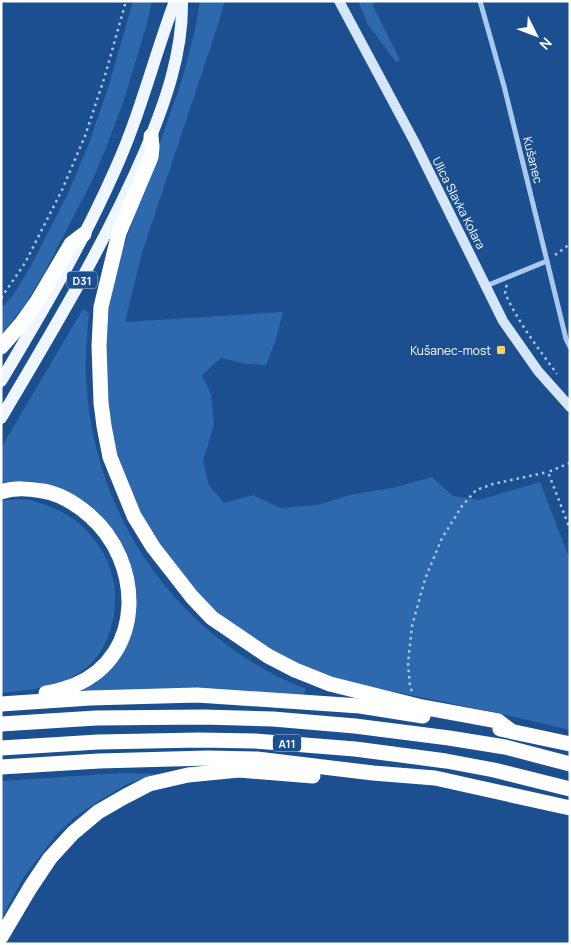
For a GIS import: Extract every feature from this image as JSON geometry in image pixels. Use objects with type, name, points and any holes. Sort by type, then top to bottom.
[{"type":"highway","points":[[151,136],[151,157],[119,233],[109,271],[101,307],[99,346],[101,403],[110,457],[134,516],[153,547],[192,597],[212,618],[268,656],[295,670],[330,684],[422,707],[498,721],[510,730]]},
{"type":"highway","points":[[1,347],[38,300],[71,244],[84,234]]},
{"type":"highway","points":[[1,492],[26,488],[54,493],[77,504],[99,523],[114,542],[129,587],[129,614],[120,643],[107,663],[87,680],[58,692],[1,697]]},
{"type":"highway","points":[[1,704],[90,698],[197,695],[360,706],[510,730],[570,744]]},
{"type":"highway","name":"A11","points":[[1,724],[96,718],[204,717],[273,719],[355,726],[449,738],[505,747],[570,764]]},
{"type":"highway","name":"A11","points":[[1,748],[98,742],[255,741],[355,749],[446,761],[494,770],[570,789]]},
{"type":"highway","points":[[1,767],[99,761],[208,758],[257,759],[373,773],[435,778],[570,808]]},
{"type":"highway","points":[[1,937],[50,858],[73,833],[98,812],[148,784],[188,775],[239,770],[332,777],[373,773]]},
{"type":"main road","name":"Ulica Slavka Kolara","points":[[339,1],[409,133],[503,321],[538,372],[570,407]]},
{"type":"main road","name":"D31","points":[[1,418],[77,289],[128,192],[151,136],[174,68],[179,48],[182,3]]},
{"type":"main road","name":"D31","points":[[1,381],[58,284],[115,171],[143,100],[162,36],[182,3]]},
{"type":"street","name":"Kušanec","points":[[480,1],[504,86],[566,339],[570,348]]},
{"type":"street","points":[[486,286],[547,261]]},
{"type":"path","points":[[1,298],[25,263],[62,190],[81,145],[104,79],[126,1]]},
{"type":"path","points":[[547,261],[570,244]]},
{"type":"path","points":[[504,278],[507,288],[505,293],[511,307],[539,350],[561,379]]},
{"type":"path","points":[[422,707],[410,687],[408,663],[412,626],[425,579],[442,538],[462,506],[476,490],[548,472],[570,463]]},
{"type":"path","points":[[548,472],[570,529]]},
{"type":"shaded area","points":[[133,1],[152,1],[124,100],[106,148],[93,179],[43,275],[26,303],[1,336],[1,309],[14,294],[32,264],[67,195],[88,146],[109,85]]},
{"type":"shaded area","points":[[200,1],[225,1],[142,253],[125,322],[283,312],[276,339],[266,365],[246,364],[221,358],[202,375],[211,394],[214,425],[203,461],[209,485],[224,503],[253,495],[280,508],[317,505],[354,494],[392,488],[432,477],[453,496],[479,500],[540,482],[570,560],[570,730],[314,673],[266,648],[227,623],[169,564],[123,482],[104,396],[107,312],[120,257],[182,80],[195,30]]},
{"type":"shaded area","points":[[358,1],[373,1],[373,6],[400,60],[396,62],[368,25]]},
{"type":"shaded area","points":[[83,309],[89,313],[86,377],[92,428],[105,477],[124,523],[150,566],[181,604],[218,638],[260,667],[306,689],[303,695],[82,692],[82,690],[96,683],[120,656],[129,567],[50,485],[31,481],[1,483],[1,448]]},
{"type":"shaded area","points":[[27,499],[49,506],[69,516],[81,525],[101,549],[113,576],[115,606],[113,621],[97,657],[77,674],[57,683],[35,689],[1,693],[1,501]]},
{"type":"shaded area","points":[[121,773],[157,774],[127,784],[75,817],[56,835],[23,878],[1,920],[1,781]]},
{"type":"place","name":"Kušanec-most","points":[[501,350]]}]
